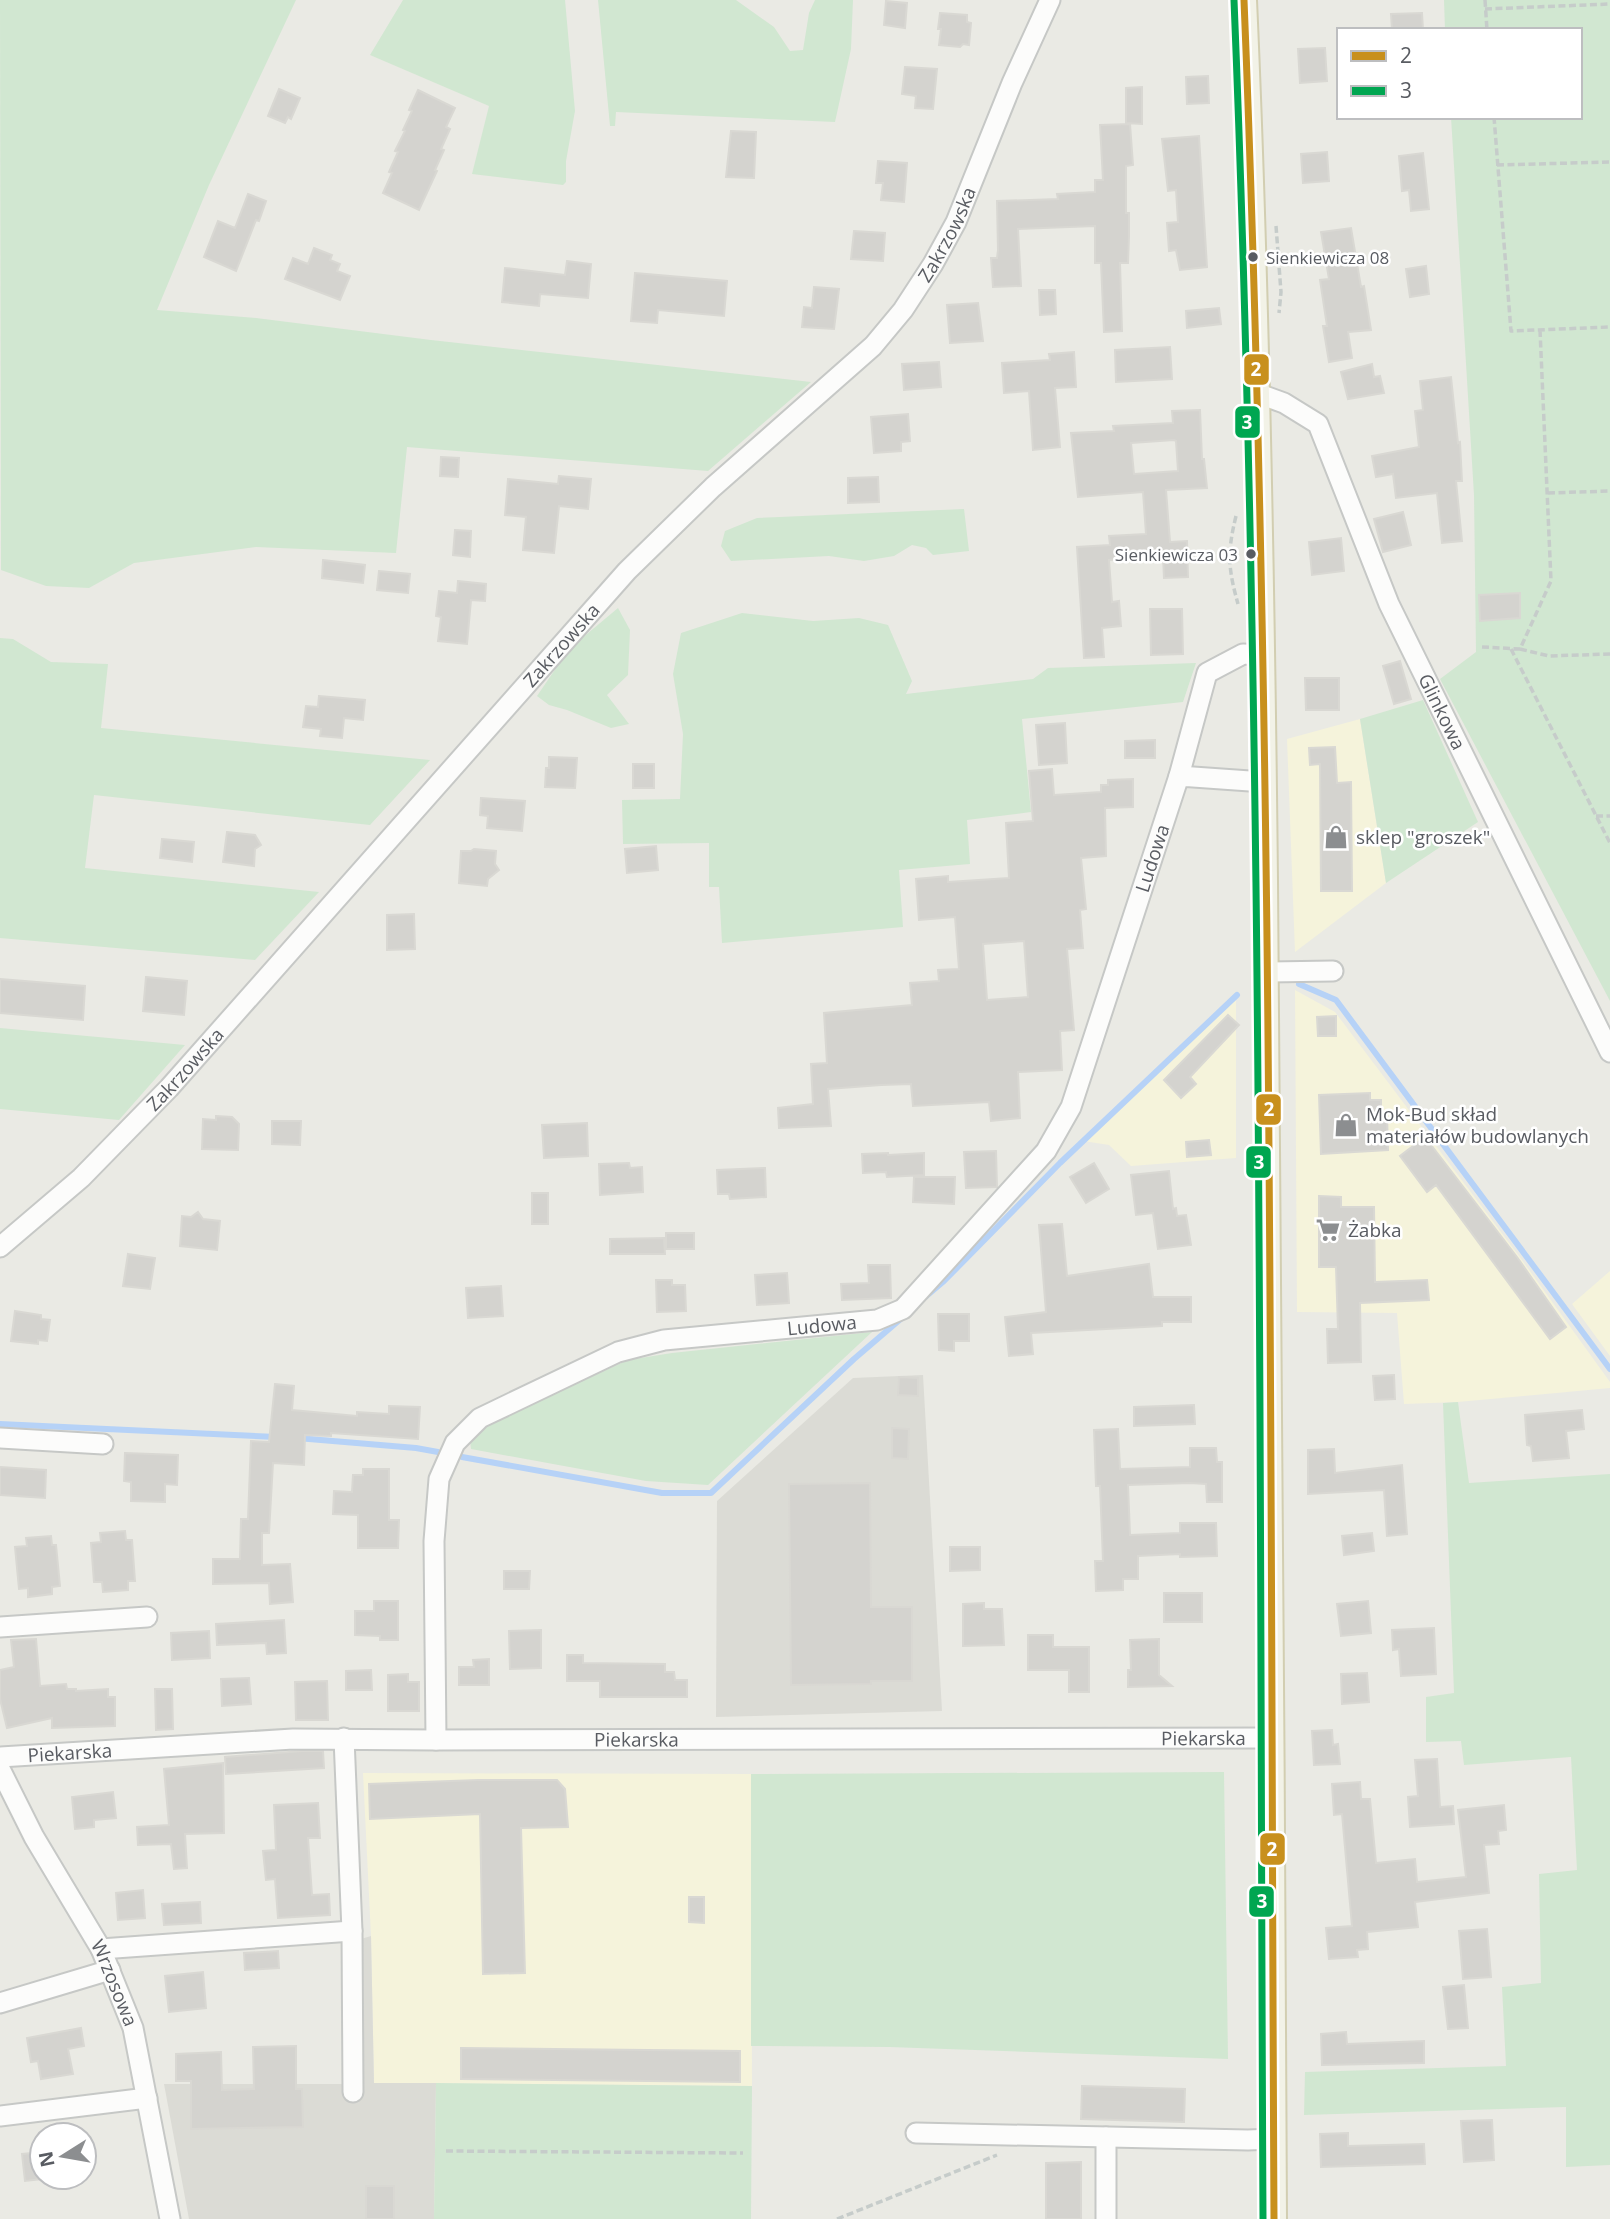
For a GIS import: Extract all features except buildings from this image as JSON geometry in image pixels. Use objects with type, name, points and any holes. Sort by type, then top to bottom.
[{"type":"main road","points":[[1244,0],[1259,394],[1263,654],[1274,2219]]},
{"type":"street","name":"Zakrzowska","points":[[0,1247],[81,1178],[169,1088],[627,571],[713,487],[873,346],[903,310],[956,222],[1012,83],[1050,0]]},
{"type":"street","name":"Glinkowa","points":[[1259,394],[1284,403],[1318,424],[1389,604],[1610,1052]]},
{"type":"street","name":"Ludowa","points":[[436,1740],[434,1541],[439,1479],[455,1443],[480,1418],[618,1352],[664,1340],[877,1320],[903,1309],[1046,1151],[1071,1107],[1179,776],[1207,673],[1243,654],[1263,654]]},
{"type":"street","points":[[1179,776],[1264,782]]},
{"type":"street","points":[[1267,972],[1333,971]]},
{"type":"street","points":[[0,1438],[103,1444]]},
{"type":"street","points":[[0,1627],[147,1617]]},
{"type":"street","points":[[344,1738],[352,1931],[353,2092]]},
{"type":"street","name":"Piekarska","points":[[0,1757],[344,1738],[1272,1738]]},
{"type":"street","name":"Wrzosowa","points":[[0,1769],[34,1837],[102,1949],[133,2028],[170,2219]]},
{"type":"street","points":[[102,1949],[352,1931]]},
{"type":"street","points":[[0,2003],[110,1970]]},
{"type":"street","points":[[0,2116],[147,2098]]},
{"type":"street","points":[[916,2133],[1273,2139]]},
{"type":"street","points":[[1106,2137],[1106,2219]]},
{"type":"path","points":[[1485,0],[1486,28]]},
{"type":"path","points":[[1485,9],[1610,4]]},
{"type":"path","points":[[1494,119],[1511,331],[1610,327]]},
{"type":"path","points":[[1497,165],[1610,162]]},
{"type":"path","points":[[1520,649],[1551,582],[1540,330]]},
{"type":"path","points":[[1548,493],[1610,491]]},
{"type":"path","points":[[1482,647],[1520,649],[1549,656],[1610,654]]},
{"type":"path","points":[[1510,648],[1610,844]]},
{"type":"path","points":[[1596,817],[1610,816]]},
{"type":"path","points":[[837,2219],[1008,2151],[1013,2135]]},
{"type":"path","points":[[446,2151],[743,2153]]},
{"type":"shaded area","points":[[1360,719],[1386,883],[1295,952],[1287,739]]},
{"type":"shaded area","points":[[1295,990],[1335,1012],[1519,1256],[1610,1382],[1610,1388],[1458,1402],[1404,1404],[1397,1313],[1297,1312]]},
{"type":"shaded area","points":[[1236,997],[1236,1158],[1131,1166],[1109,1145],[1083,1141]]},
{"type":"shaded area","points":[[1610,1271],[1610,1356],[1572,1304]]},
{"type":"shaded area","points":[[923,1375],[942,1711],[716,1717],[717,1501],[853,1378]]},
{"type":"shaded area","points":[[363,1773],[751,1774],[752,2086],[374,2083],[371,1936]]},
{"type":"shaded area","points":[[371,1936],[374,2083],[436,2083],[434,2219],[189,2219],[164,2084],[360,2084],[361,1939]]},
{"type":"green space","points":[[0,0],[296,0],[209,185],[157,310],[256,318],[811,382],[708,471],[407,447],[396,553],[256,547],[134,563],[89,588],[46,586],[1,570]]},
{"type":"green space","points":[[403,0],[565,0],[575,111],[566,161],[566,182],[563,185],[472,174],[489,106],[370,55]]},
{"type":"green space","points":[[598,0],[736,0],[774,27],[790,51],[803,50],[809,13],[815,0],[853,0],[851,49],[835,122],[616,112],[615,126],[610,126]]},
{"type":"green space","points":[[1444,0],[1610,0],[1610,1001],[1440,679],[1476,652],[1474,495],[1451,119],[1582,119],[1582,28],[1445,28]]},
{"type":"green space","points":[[964,509],[969,551],[933,555],[926,548],[912,545],[894,556],[864,561],[829,556],[731,561],[721,546],[725,531],[757,518]]},
{"type":"green space","points":[[618,608],[630,630],[628,675],[607,695],[629,724],[611,728],[549,705],[537,696],[569,649]]},
{"type":"green space","points":[[742,613],[813,621],[859,618],[888,625],[912,681],[906,694],[1033,679],[1048,668],[1196,663],[1183,702],[1022,719],[1031,812],[967,820],[970,864],[899,870],[903,927],[722,943],[719,887],[709,887],[709,843],[623,844],[622,800],[680,799],[683,734],[673,674],[681,633]]},
{"type":"green space","points":[[0,638],[13,639],[51,662],[108,664],[101,728],[430,760],[370,825],[94,795],[85,868],[319,892],[255,960],[0,938]]},
{"type":"green space","points":[[1423,700],[1478,822],[1386,883],[1360,719]]},
{"type":"green space","points":[[0,1028],[185,1045],[119,1120],[0,1109]]},
{"type":"green space","points":[[872,1332],[708,1485],[646,1481],[471,1449],[470,1440],[489,1423],[628,1360]]},
{"type":"green space","points":[[1458,1402],[1469,1483],[1610,1474],[1610,2165],[1566,2167],[1566,2107],[1304,2115],[1305,2072],[1506,2066],[1502,1987],[1541,1983],[1539,1874],[1577,1870],[1571,1757],[1464,1765],[1461,1741],[1426,1742],[1426,1697],[1454,1693],[1443,1403]]},
{"type":"green space","points":[[1224,1772],[1228,2059],[889,2047],[751,2046],[751,1774]]},
{"type":"green space","points":[[436,2083],[752,2086],[751,2219],[434,2219]]},
{"type":"waterway","points":[[1299,984],[1336,1000],[1610,1369]]},
{"type":"waterway","points":[[924,1298],[1060,1163],[1237,995]]},
{"type":"waterway","points":[[462,1457],[662,1493],[711,1493],[854,1359],[903,1317]]},
{"type":"waterway","points":[[0,1424],[276,1437]]},
{"type":"waterway","points":[[297,1438],[438,1452]]},
{"type":"transit line","name":"3","points":[[1234,0],[1244,277],[1255,832],[1263,2219]]},
{"type":"transit line","name":"2","points":[[1244,0],[1254,277],[1266,832],[1274,2219]]},
{"type":"place","name":"Sienkiewicza 08","points":[[1253,257]]},
{"type":"place","name":"Sienkiewicza 03","points":[[1251,554]]},
{"type":"place","name":"sklep \"groszek\"","points":[[1336,837]]},
{"type":"place","name":"Mok-Bud skład materiałów budowlanych","points":[[1346,1125]]},
{"type":"place","name":"Żabka","points":[[1328,1230]]}]
